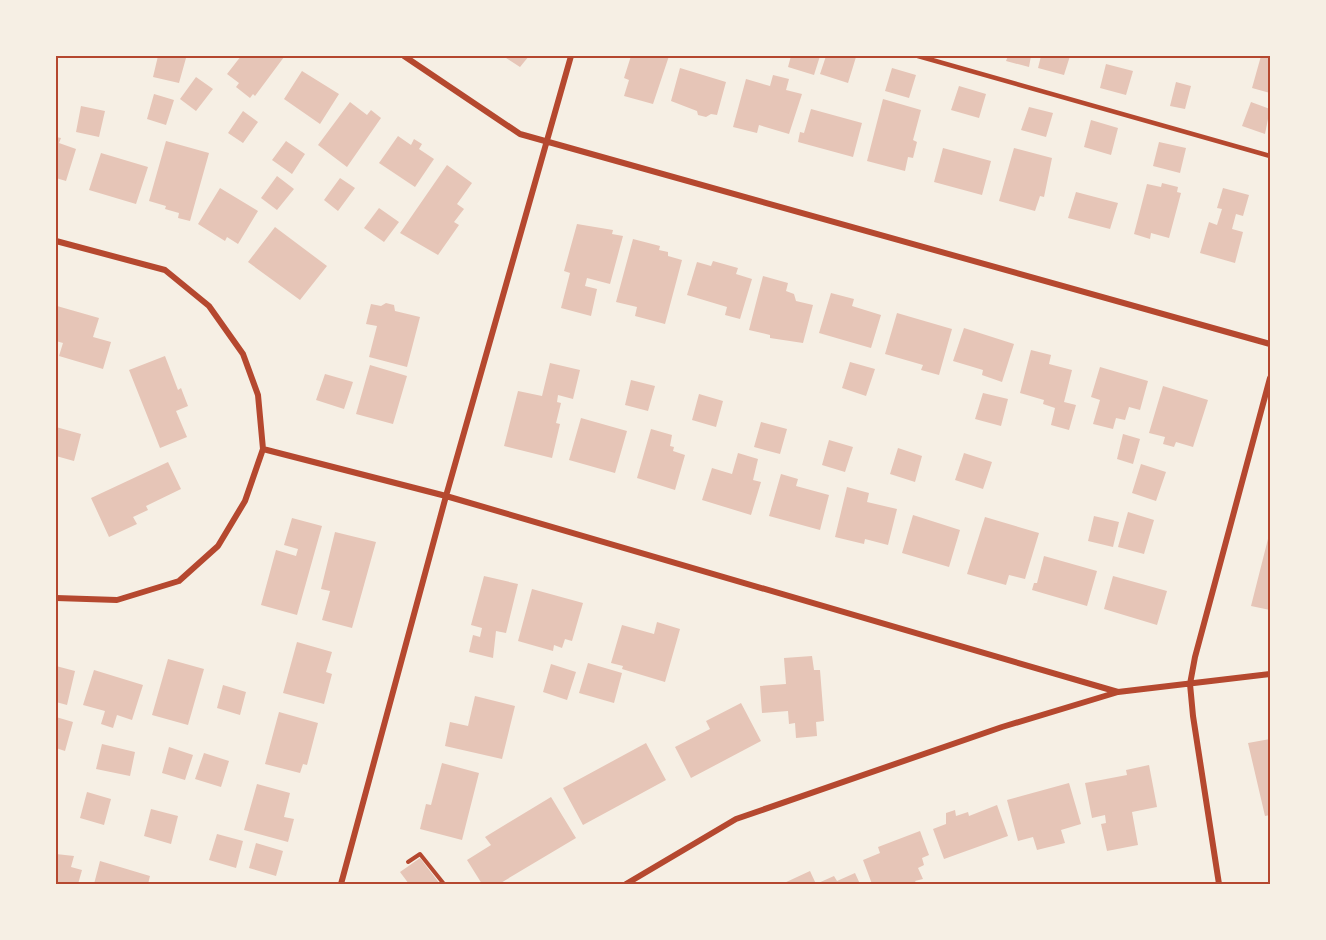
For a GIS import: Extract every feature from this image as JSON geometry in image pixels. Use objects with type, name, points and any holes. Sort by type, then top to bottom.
[{"type":"street","points":[[404,56],[520,134],[1270,345]]},
{"type":"street","points":[[341,885],[446,496],[571,56]]},
{"type":"street","points":[[56,240],[165,270],[209,306],[243,354],[258,395],[263,449],[245,501],[218,546],[179,581],[117,600],[56,598]]},
{"type":"street","points":[[1219,885],[1190,684],[1195,657],[1270,378]]},
{"type":"street","points":[[263,449],[446,496],[1118,692]]},
{"type":"street","points":[[626,885],[736,819],[1002,727],[1118,692],[1270,674]]},
{"type":"lane","points":[[918,56],[1270,156]]},
{"type":"path","points":[[408,862],[420,854],[444,885]]},
{"type":"building","points":[[158,56],[186,58],[179,83],[153,77]]},
{"type":"building","points":[[241,56],[284,57],[255,96],[253,94],[250,98],[236,87],[239,83],[227,74]]},
{"type":"building","points":[[503,56],[529,56],[520,67]]},
{"type":"building","points":[[631,56],[669,56],[653,104],[624,96],[629,80],[624,78]]},
{"type":"building","points":[[791,56],[820,56],[814,75],[788,67]]},
{"type":"building","points":[[826,56],[856,57],[848,83],[820,74]]},
{"type":"building","points":[[1008,56],[1031,56],[1029,67],[1006,61]]},
{"type":"building","points":[[1041,56],[1070,56],[1064,75],[1038,68]]},
{"type":"building","points":[[1261,56],[1270,56],[1270,93],[1252,88]]},
{"type":"building","points":[[1106,64],[1133,71],[1126,95],[1100,88]]},
{"type":"building","points":[[680,68],[726,82],[717,115],[711,114],[706,117],[698,115],[697,111],[671,101]]},
{"type":"building","points":[[892,68],[916,75],[909,98],[885,91]]},
{"type":"building","points":[[302,71],[339,94],[320,124],[284,99]]},
{"type":"building","points":[[773,75],[789,79],[786,90],[802,94],[789,134],[759,125],[757,133],[733,127],[746,79],[770,86]]},
{"type":"building","points":[[196,77],[213,89],[196,111],[180,99]]},
{"type":"building","points":[[1176,82],[1191,86],[1185,109],[1170,106]]},
{"type":"building","points":[[959,86],[986,94],[979,118],[951,110]]},
{"type":"building","points":[[154,94],[174,100],[166,125],[147,119]]},
{"type":"building","points":[[883,99],[921,110],[913,140],[917,142],[913,158],[908,157],[905,171],[867,161]]},
{"type":"building","points":[[350,102],[367,115],[371,110],[381,118],[347,167],[318,145]]},
{"type":"building","points":[[1251,102],[1270,109],[1265,134],[1242,126]]},
{"type":"building","points":[[81,106],[105,111],[99,137],[76,132]]},
{"type":"building","points":[[1029,107],[1053,113],[1046,137],[1021,130]]},
{"type":"building","points":[[811,109],[862,123],[853,157],[798,142],[800,132],[804,133]]},
{"type":"building","points":[[243,111],[258,122],[243,143],[228,133]]},
{"type":"building","points":[[1091,120],[1118,128],[1111,155],[1084,147]]},
{"type":"building","points":[[398,136],[411,145],[414,139],[422,144],[419,149],[434,159],[415,187],[379,163]]},
{"type":"building","points":[[56,137],[61,138],[59,143],[76,149],[66,181],[56,178]]},
{"type":"building","points":[[166,141],[209,153],[190,221],[178,218],[179,213],[165,209],[166,206],[149,201]]},
{"type":"building","points":[[286,141],[305,154],[292,174],[272,160]]},
{"type":"building","points":[[1159,142],[1186,148],[1180,173],[1153,166]]},
{"type":"building","points":[[943,148],[991,161],[982,195],[934,182]]},
{"type":"building","points":[[1014,148],[1052,158],[1044,197],[1040,196],[1035,211],[999,201]]},
{"type":"building","points":[[101,153],[148,167],[136,204],[89,190]]},
{"type":"building","points":[[447,165],[472,183],[457,204],[464,209],[454,222],[459,225],[438,255],[400,233]]},
{"type":"building","points":[[277,176],[294,189],[277,210],[261,198]]},
{"type":"building","points":[[340,178],[355,188],[338,211],[324,200]]},
{"type":"building","points":[[1162,183],[1178,187],[1177,192],[1181,193],[1169,238],[1151,233],[1150,239],[1134,234],[1147,184],[1161,187]]},
{"type":"building","points":[[220,188],[258,211],[238,244],[227,237],[225,241],[198,224]]},
{"type":"building","points":[[1223,188],[1249,195],[1243,216],[1236,214],[1232,229],[1243,232],[1235,263],[1200,253],[1209,222],[1217,225],[1222,209],[1217,208]]},
{"type":"building","points":[[1076,192],[1118,203],[1110,229],[1068,218]]},
{"type":"building","points":[[379,208],[399,222],[384,242],[364,228]]},
{"type":"building","points":[[577,224],[613,230],[612,234],[623,236],[610,284],[587,278],[585,286],[597,289],[591,316],[561,308],[570,273],[564,271]]},
{"type":"building","points":[[275,227],[327,266],[300,300],[248,262]]},
{"type":"building","points":[[633,239],[660,246],[659,250],[668,252],[668,256],[682,260],[665,324],[635,316],[637,307],[616,302]]},
{"type":"building","points":[[713,261],[738,268],[736,274],[752,279],[740,319],[725,315],[727,307],[687,295],[697,262],[711,266]]},
{"type":"building","points":[[763,276],[788,283],[786,291],[794,294],[796,301],[813,305],[803,343],[770,338],[770,335],[749,330]]},
{"type":"building","points":[[831,293],[854,299],[852,306],[881,315],[871,348],[819,333]]},
{"type":"building","points":[[386,303],[394,305],[395,311],[420,317],[407,367],[369,357],[377,326],[366,324],[371,304],[381,306]]},
{"type":"building","points":[[57,306],[99,318],[93,337],[111,342],[103,369],[59,356],[63,343],[56,341]]},
{"type":"building","points":[[897,313],[952,329],[939,375],[921,370],[923,365],[885,354]]},
{"type":"building","points":[[964,328],[1014,344],[1002,382],[982,375],[983,370],[953,361]]},
{"type":"building","points":[[1031,350],[1051,355],[1049,364],[1072,370],[1064,402],[1076,405],[1069,430],[1051,425],[1055,408],[1043,404],[1044,400],[1020,393]]},
{"type":"building","points":[[165,356],[178,390],[181,388],[188,406],[176,411],[187,437],[160,448],[129,370]]},
{"type":"building","points":[[850,362],[875,369],[866,396],[842,388]]},
{"type":"building","points":[[550,363],[580,370],[573,399],[558,395],[557,402],[561,403],[556,423],[560,424],[552,458],[504,446],[518,391],[542,396]]},
{"type":"building","points":[[370,365],[407,376],[393,424],[356,414]]},
{"type":"building","points":[[1100,367],[1148,381],[1140,410],[1129,407],[1125,420],[1116,418],[1113,429],[1093,424],[1100,400],[1091,397]]},
{"type":"building","points":[[325,374],[353,382],[344,409],[316,400]]},
{"type":"building","points":[[631,380],[655,386],[648,411],[625,405]]},
{"type":"building","points":[[1163,386],[1208,400],[1193,447],[1176,442],[1174,447],[1163,444],[1165,437],[1149,433]]},
{"type":"building","points":[[983,393],[1008,399],[1001,426],[975,419]]},
{"type":"building","points":[[699,394],[723,401],[716,427],[692,420]]},
{"type":"building","points":[[581,418],[627,431],[615,473],[569,460]]},
{"type":"building","points":[[761,422],[787,429],[780,454],[754,447]]},
{"type":"building","points":[[56,427],[81,434],[74,461],[56,456]]},
{"type":"building","points":[[651,429],[672,435],[670,446],[674,447],[673,451],[685,455],[675,490],[637,478]]},
{"type":"building","points":[[1123,434],[1140,439],[1133,464],[1117,459]]},
{"type":"building","points":[[829,440],[853,447],[845,472],[822,465]]},
{"type":"building","points":[[898,448],[922,456],[915,482],[890,474]]},
{"type":"building","points":[[738,453],[758,459],[753,480],[761,482],[751,515],[702,500],[712,468],[732,474]]},
{"type":"building","points":[[964,453],[992,462],[983,489],[955,480]]},
{"type":"building","points":[[168,462],[181,489],[146,506],[148,510],[133,517],[137,524],[109,537],[91,498]]},
{"type":"building","points":[[1141,464],[1166,472],[1156,501],[1132,493]]},
{"type":"building","points":[[781,474],[798,479],[796,486],[829,495],[820,530],[769,516]]},
{"type":"building","points":[[847,487],[869,493],[867,502],[897,509],[888,545],[865,539],[864,544],[835,537]]},
{"type":"building","points":[[1128,512],[1154,520],[1144,554],[1118,547]]},
{"type":"building","points":[[913,515],[960,530],[949,567],[902,553]]},
{"type":"building","points":[[1094,516],[1119,522],[1113,547],[1088,541]]},
{"type":"building","points":[[985,517],[1039,533],[1025,579],[1009,575],[1006,585],[967,574]]},
{"type":"building","points":[[292,518],[322,526],[297,615],[261,605],[276,550],[296,556],[298,549],[284,545]]},
{"type":"building","points":[[1270,531],[1270,610],[1251,606]]},
{"type":"building","points":[[335,532],[376,542],[352,628],[322,620],[330,591],[321,589]]},
{"type":"building","points":[[1044,556],[1097,571],[1087,606],[1032,590],[1034,583],[1037,583]]},
{"type":"building","points":[[484,576],[518,584],[506,633],[496,631],[493,658],[469,652],[473,635],[480,637],[482,628],[471,625]]},
{"type":"building","points":[[1113,576],[1167,591],[1157,625],[1104,609]]},
{"type":"building","points":[[532,589],[583,603],[572,641],[565,639],[562,648],[554,645],[553,651],[518,641]]},
{"type":"building","points":[[657,622],[680,629],[665,682],[622,669],[623,666],[611,663],[622,625],[654,634]]},
{"type":"building","points":[[297,642],[332,652],[326,672],[332,674],[324,704],[283,693]]},
{"type":"building","points":[[812,656],[814,670],[820,670],[824,721],[816,722],[817,736],[796,738],[795,723],[789,724],[788,711],[762,713],[760,686],[786,684],[784,658]]},
{"type":"building","points":[[168,659],[204,669],[188,725],[152,715]]},
{"type":"building","points":[[588,663],[622,673],[614,703],[579,693]]},
{"type":"building","points":[[551,664],[576,672],[567,700],[543,692]]},
{"type":"building","points":[[56,666],[75,671],[67,705],[56,702]]},
{"type":"building","points":[[94,670],[143,685],[132,720],[117,715],[113,728],[101,724],[105,711],[83,705]]},
{"type":"building","points":[[223,685],[246,692],[240,715],[217,708]]},
{"type":"building","points":[[475,696],[515,706],[502,759],[445,746],[450,722],[468,726]]},
{"type":"building","points":[[741,703],[761,741],[691,778],[675,747],[710,729],[706,721]]},
{"type":"building","points":[[279,712],[318,723],[307,765],[303,764],[300,773],[265,764]]},
{"type":"building","points":[[56,717],[73,722],[65,751],[56,748]]},
{"type":"building","points":[[1270,739],[1270,815],[1265,816],[1248,743]]},
{"type":"building","points":[[646,743],[666,780],[583,825],[563,788]]},
{"type":"building","points":[[102,744],[135,752],[130,776],[96,769]]},
{"type":"building","points":[[169,747],[193,755],[185,780],[162,773]]},
{"type":"building","points":[[204,753],[229,761],[221,787],[195,779]]},
{"type":"building","points":[[442,763],[479,773],[462,840],[420,829],[426,804],[431,805]]},
{"type":"building","points":[[1149,765],[1157,807],[1132,812],[1138,845],[1107,851],[1101,824],[1106,823],[1105,815],[1092,818],[1085,783],[1127,775],[1126,770]]},
{"type":"building","points":[[1069,783],[1081,824],[1061,830],[1065,843],[1037,850],[1033,837],[1018,841],[1007,800]]},
{"type":"building","points":[[257,784],[290,793],[284,817],[294,819],[288,842],[244,830]]},
{"type":"building","points":[[87,792],[111,799],[104,825],[80,818]]},
{"type":"building","points":[[551,797],[576,838],[499,884],[482,884],[467,860],[491,845],[485,837]]},
{"type":"building","points":[[997,805],[1008,836],[944,859],[933,829],[946,824],[946,813],[955,810],[956,816],[968,812],[969,816]]},
{"type":"building","points":[[151,809],[178,816],[171,844],[144,836]]},
{"type":"building","points":[[920,831],[929,855],[922,858],[924,865],[918,868],[923,879],[915,881],[917,884],[872,884],[863,860],[880,853],[878,847]]},
{"type":"building","points":[[217,834],[243,841],[236,868],[209,860]]},
{"type":"building","points":[[256,843],[283,851],[276,876],[249,868]]},
{"type":"building","points":[[56,854],[74,856],[71,867],[82,870],[78,884],[56,884]]},
{"type":"building","points":[[420,858],[440,884],[409,884],[400,872]]},
{"type":"building","points":[[100,861],[150,876],[148,884],[94,884]]},
{"type":"building","points":[[810,871],[816,884],[782,884]]},
{"type":"building","points":[[855,873],[860,884],[816,884],[834,876],[837,881]]}]
